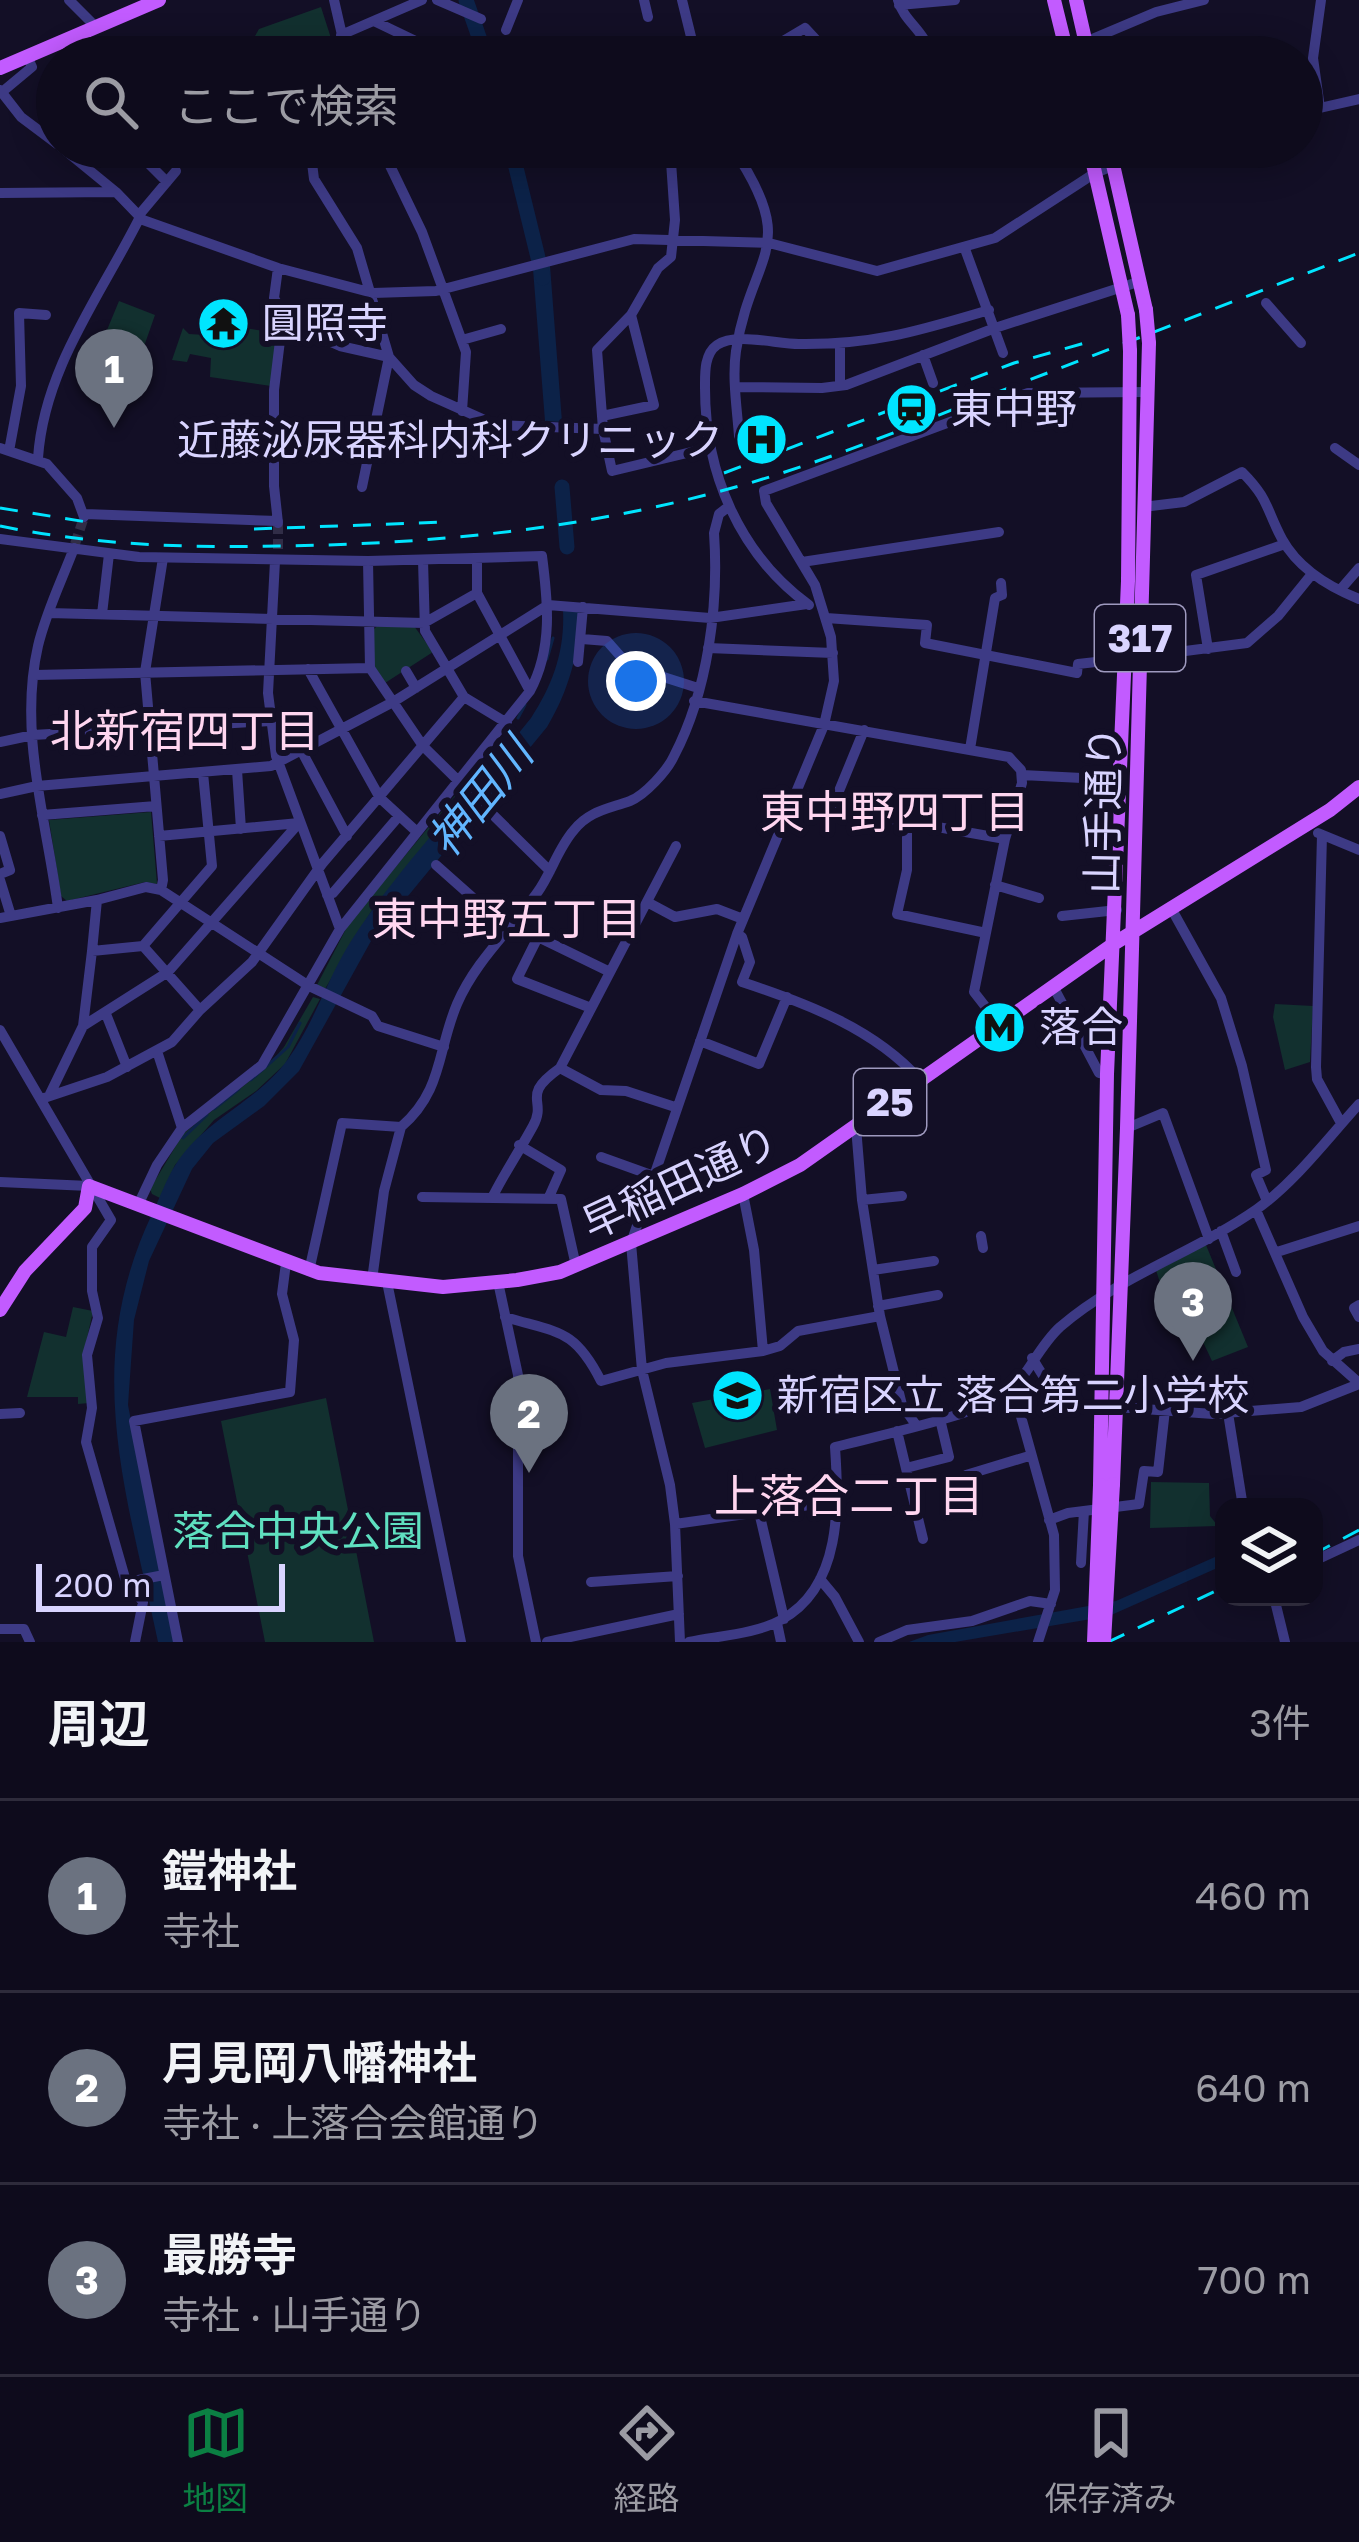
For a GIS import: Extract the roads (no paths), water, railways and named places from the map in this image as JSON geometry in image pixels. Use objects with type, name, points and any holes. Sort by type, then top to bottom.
[{"type":"main road","points":[[72,36],[159,0]]},
{"type":"main road","points":[[1054,0],[1063,36]]},
{"type":"main road","points":[[1076,0],[1084,36]]},
{"type":"main road","points":[[0,68],[36,52]]},
{"type":"main road","name":"山手通り","points":[[1094,168],[1123,287],[1130,351],[1133,932],[1122,1283],[1109,1406],[1104,1642]]},
{"type":"main road","name":"山手通り","points":[[1109,1406],[1104,1294],[1107,1074],[1149,343],[1120,168]]},
{"type":"main road","name":"早稲田通り","points":[[89,1186],[309,1271],[443,1287],[533,1278],[576,1266],[743,1195],[800,1165],[1115,944],[1359,787]]},
{"type":"main road","points":[[0,1310],[25,1271],[85,1208],[89,1186]]},
{"type":"main road","name":"山手通り","points":[[1094,1642],[1106,1485]]},
{"type":"street","points":[[69,0],[94,26]]},
{"type":"street","points":[[334,0],[340,35],[422,0]]},
{"type":"street","points":[[506,30],[518,0]]},
{"type":"street","points":[[644,0],[648,17]]},
{"type":"street","points":[[682,0],[691,36]]},
{"type":"street","points":[[898,3],[955,0]]},
{"type":"street","points":[[1112,36],[1156,12],[1204,0]]},
{"type":"street","points":[[1316,36],[1321,0]]},
{"type":"street","points":[[441,1],[481,19]]},
{"type":"street","points":[[898,3],[926,36]]},
{"type":"street","points":[[376,22],[405,36]]},
{"type":"street","points":[[27,56],[32,67],[1,91],[36,128]]},
{"type":"street","points":[[1323,108],[1359,99]]},
{"type":"street","points":[[87,168],[140,216],[278,268],[373,293],[443,290],[634,239],[769,243],[872,272],[965,249],[1012,228],[1108,168]]},
{"type":"street","points":[[149,168],[167,182]]},
{"type":"street","points":[[313,168],[314,179],[357,248],[389,356],[362,487]]},
{"type":"street","points":[[390,168],[422,232],[466,352],[462,411]]},
{"type":"street","points":[[671,168],[671,257],[658,268],[618,332],[597,350],[602,422],[612,472],[708,448]]},
{"type":"street","points":[[740,436],[735,387],[739,339],[769,243],[764,202],[744,168]]},
{"type":"street","points":[[38,458],[41,424],[58,370],[140,216],[176,171]]},
{"type":"street","points":[[0,193],[116,192]]},
{"type":"street","points":[[965,249],[1003,353]]},
{"type":"street","points":[[278,268],[274,298],[289,324],[323,340],[389,356],[414,385],[496,424],[564,428],[654,405],[631,315]]},
{"type":"street","points":[[735,387],[840,386],[1141,280]]},
{"type":"street","points":[[1265,303],[1301,343]]},
{"type":"street","points":[[989,310],[885,340],[840,345],[720,342],[707,359],[705,427],[728,507],[776,576],[807,604],[826,618],[927,625],[925,643],[1077,674],[1078,664],[1230,647],[1257,637],[1312,574]]},
{"type":"street","points":[[46,316],[19,313],[21,386],[5,450],[38,458],[66,485],[85,516],[278,522],[274,390],[283,316]]},
{"type":"street","points":[[462,340],[501,328]]},
{"type":"street","points":[[840,345],[840,386]]},
{"type":"street","points":[[923,355],[933,383]]},
{"type":"street","points":[[1148,392],[1028,393],[764,490],[763,496],[815,585],[826,618],[834,681],[824,724],[737,934],[631,1243],[642,1370],[670,1485],[684,1642],[780,1621],[795,1611],[820,1579],[837,1528],[835,1448],[940,1419],[1010,1392],[1060,1327],[1122,1283],[1256,1210],[1358,1107]]},
{"type":"street","points":[[1335,448],[1359,465]]},
{"type":"street","points":[[1143,506],[1184,502],[1242,472],[1273,512],[1285,544],[1312,574],[1359,599]]},
{"type":"street","points":[[460,1642],[380,1281],[384,1191],[401,1127],[427,1100],[456,1006],[485,954],[536,896],[573,830],[600,809],[637,798],[667,768],[686,730],[709,648],[714,532],[719,514],[728,507]]},
{"type":"street","points":[[802,562],[999,532]]},
{"type":"street","points":[[0,539],[163,558],[368,561],[542,556],[548,605],[546,648],[530,691],[340,929],[262,1065],[182,1128],[139,1203]]},
{"type":"street","points":[[1208,649],[1196,575],[1285,544]]},
{"type":"street","points":[[58,908],[37,787],[34,675],[49,613],[74,547]]},
{"type":"street","points":[[102,614],[109,554]]},
{"type":"street","points":[[277,557],[270,721],[278,764],[340,929]]},
{"type":"street","points":[[161,890],[145,672],[163,558]]},
{"type":"street","points":[[477,558],[477,593],[530,691]]},
{"type":"street","points":[[423,560],[425,632],[464,697],[507,723]]},
{"type":"street","points":[[368,561],[370,668],[423,746],[550,871]]},
{"type":"street","points":[[1340,590],[1359,568]]},
{"type":"street","points":[[970,749],[1001,583]]},
{"type":"street","points":[[49,613],[424,623],[477,593]]},
{"type":"street","points":[[0,794],[278,764],[394,702],[548,605],[710,618],[807,604]]},
{"type":"street","points":[[578,662],[581,607]]},
{"type":"street","points":[[582,639],[607,641],[628,665],[698,688]]},
{"type":"street","points":[[709,648],[832,653]]},
{"type":"street","points":[[34,675],[370,668]]},
{"type":"street","points":[[308,669],[380,798],[417,832]]},
{"type":"street","points":[[406,671],[416,688]]},
{"type":"street","points":[[45,1096],[127,1067],[172,1042],[258,952],[317,871],[464,697]]},
{"type":"street","points":[[694,701],[1009,757],[1022,775]]},
{"type":"street","points":[[0,742],[33,735],[270,721]]},
{"type":"street","points":[[832,808],[865,730]]},
{"type":"street","points":[[301,751],[347,836]]},
{"type":"street","points":[[236,770],[241,829]]},
{"type":"street","points":[[92,951],[143,946],[212,866],[203,773]]},
{"type":"street","points":[[1022,775],[1122,780]]},
{"type":"street","points":[[999,1024],[974,992],[1022,775]]},
{"type":"street","points":[[796,794],[832,808],[1005,838]]},
{"type":"street","points":[[42,815],[156,806]]},
{"type":"street","points":[[327,895],[399,816]]},
{"type":"street","points":[[159,836],[299,823]]},
{"type":"street","points":[[83,1026],[168,972],[299,823]]},
{"type":"street","points":[[907,823],[907,870],[896,914],[986,933]]},
{"type":"street","points":[[1306,824],[1359,850]]},
{"type":"street","points":[[1322,835],[1316,1067],[1317,1079],[1341,1123]]},
{"type":"street","points":[[0,836],[10,870],[0,877],[5,917],[146,887],[161,890],[322,994],[372,1016],[378,1026],[444,1047]]},
{"type":"street","points":[[493,1196],[535,1124],[534,1094],[542,1080],[560,1068],[676,846]]},
{"type":"street","points":[[436,865],[507,928]]},
{"type":"street","points":[[995,885],[1039,898]]},
{"type":"street","points":[[45,1096],[88,1012],[97,900]]},
{"type":"street","points":[[647,902],[675,916],[717,909],[743,919]]},
{"type":"street","points":[[1171,908],[1221,998],[1266,1170],[1256,1174],[1267,1201]]},
{"type":"street","points":[[1062,916],[1117,910]]},
{"type":"street","points":[[737,934],[750,962],[742,982],[787,997],[892,1050],[920,1080]]},
{"type":"street","points":[[591,1008],[517,979],[538,937],[610,972]]},
{"type":"street","points":[[143,946],[200,1010]]},
{"type":"street","points":[[1053,986],[1099,1073],[1107,1074]]},
{"type":"street","points":[[700,1041],[758,1064],[787,997]]},
{"type":"street","points":[[106,1014],[127,1067]]},
{"type":"street","points":[[0,1030],[45,1096],[111,1220],[92,1247],[92,1291],[98,1318],[87,1355],[92,1408],[86,1442],[128,1582],[142,1602],[135,1642]]},
{"type":"street","points":[[157,1051],[182,1128]]},
{"type":"street","points":[[560,1068],[601,1090],[626,1091],[676,1107]]},
{"type":"street","points":[[1127,1128],[1163,1113],[1209,1239]]},
{"type":"street","points":[[309,1271],[342,1123],[401,1127]]},
{"type":"street","points":[[856,1127],[879,1311],[902,1405],[916,1425]]},
{"type":"street","points":[[519,1145],[560,1170],[549,1197]]},
{"type":"street","points":[[601,1156],[651,1175]]},
{"type":"street","points":[[0,1182],[89,1186]]},
{"type":"street","points":[[743,1195],[754,1250],[763,1351]]},
{"type":"street","points":[[862,1200],[902,1196]]},
{"type":"street","points":[[422,1197],[549,1197],[563,1203],[576,1266]]},
{"type":"street","points":[[1109,1406],[1228,1413],[1301,1407],[1359,1384],[1332,1361],[1304,1317],[1256,1210]]},
{"type":"street","points":[[1277,1252],[1359,1226]]},
{"type":"street","points":[[1221,1231],[1236,1272]]},
{"type":"street","points":[[873,1270],[934,1261]]},
{"type":"street","points":[[178,1642],[134,1421],[290,1392],[294,1340],[282,1294],[286,1263]]},
{"type":"street","points":[[498,1282],[518,1375],[518,1556],[536,1642]]},
{"type":"street","points":[[505,1317],[579,1343],[601,1381],[666,1363],[763,1351],[780,1346],[797,1331],[938,1295]]},
{"type":"street","points":[[1359,1306],[1354,1309],[1359,1317]]},
{"type":"street","points":[[1332,1361],[1359,1349]]},
{"type":"street","points":[[1032,1358],[1055,1395]]},
{"type":"street","points":[[1010,1392],[1017,1403],[1056,1564],[1038,1642]]},
{"type":"street","points":[[1048,1520],[1084,1510],[1139,1504],[1141,1475],[1158,1472],[1165,1410]]},
{"type":"street","points":[[0,1414],[20,1413]]},
{"type":"street","points":[[1228,1413],[1242,1498]]},
{"type":"street","points":[[905,1468],[949,1457],[940,1419]]},
{"type":"street","points":[[896,1431],[923,1539]]},
{"type":"street","points":[[965,1475],[1029,1456]]},
{"type":"street","points":[[675,1525],[838,1501]]},
{"type":"street","points":[[1081,1562],[1084,1510]]},
{"type":"street","points":[[759,1512],[781,1642]]},
{"type":"street","points":[[1323,1557],[1359,1540]]},
{"type":"street","points":[[128,1582],[162,1575]]},
{"type":"street","points":[[591,1582],[677,1576]]},
{"type":"street","points":[[820,1579],[859,1642]]},
{"type":"street","points":[[879,1642],[908,1630],[972,1621],[1030,1601],[1046,1616]]},
{"type":"street","points":[[1276,1606],[1285,1642]]},
{"type":"street","points":[[547,1642],[679,1614]]},
{"type":"street","points":[[0,1629],[24,1628],[30,1642]]},
{"type":"water","points":[[550,266],[562,422],[545,421],[533,269]]},
{"type":"water","points":[[563,610],[580,611],[578,642],[567,685],[547,727],[371,941],[299,1071],[264,1106],[213,1143],[192,1169],[149,1261],[134,1320],[128,1405],[174,1642],[158,1642],[123,1479],[114,1375],[118,1323],[131,1269],[152,1214],[188,1148],[262,1087],[288,1059],[373,909],[531,718],[556,667]]},
{"type":"water","points":[[1215,1557],[1215,1569],[1109,1616],[955,1642],[909,1642],[928,1635],[1116,1601]]},
{"type":"waterway","name":"神田川","points":[[466,0],[479,36]]},
{"type":"waterway","name":"神田川","points":[[516,168],[543,278]]},
{"type":"waterway","name":"神田川","points":[[562,487],[567,547]]},
{"type":"waterway","points":[[547,659],[553,638]]},
{"type":"waterway","points":[[518,718],[525,705]]},
{"type":"waterway","points":[[251,1080],[288,1047],[300,1023]]},
{"type":"waterway","points":[[214,1109],[239,1089]]},
{"type":"waterway","points":[[183,1138],[207,1115]]},
{"type":"tunnel","points":[[75,544],[84,517]]},
{"type":"tunnel","points":[[278,523],[278,549]]},
{"type":"railway","points":[[0,526],[140,544],[280,546],[447,538],[612,516],[721,491],[818,461],[1359,253]]},
{"type":"railway","points":[[724,473],[1014,363],[1085,343]]},
{"type":"railway","points":[[0,508],[93,523]]},
{"type":"railway","points":[[254,529],[446,522]]},
{"type":"railway","points":[[1323,1549],[1359,1530]]},
{"type":"railway","points":[[1108,1642],[1215,1591]]},
{"type":"place","name":"圓照寺","points":[[223,323]]},
{"type":"place","name":"東中野","points":[[912,409]]},
{"type":"place","name":"鎧神社","points":[[114,428]]},
{"type":"place","name":"近藤泌尿器科内科クリニック","points":[[762,440]]},
{"type":"place","name":"落合","points":[[1000,1027]]},
{"type":"place","name":"最勝寺","points":[[1193,1361]]},
{"type":"place","name":"新宿区立 落合第二小学校","points":[[738,1395]]},
{"type":"place","name":"月見岡八幡神社","points":[[529,1473]]},
{"type":"district","name":"北新宿四丁目","points":[[185,731]]},
{"type":"district","name":"東中野四丁目","points":[[895,812]]},
{"type":"district","name":"東中野五丁目","points":[[507,919]]},
{"type":"district","name":"上落合二丁目","points":[[849,1496]]},
{"type":"park label","name":"落合中央公園","points":[[298,1531]]}]
